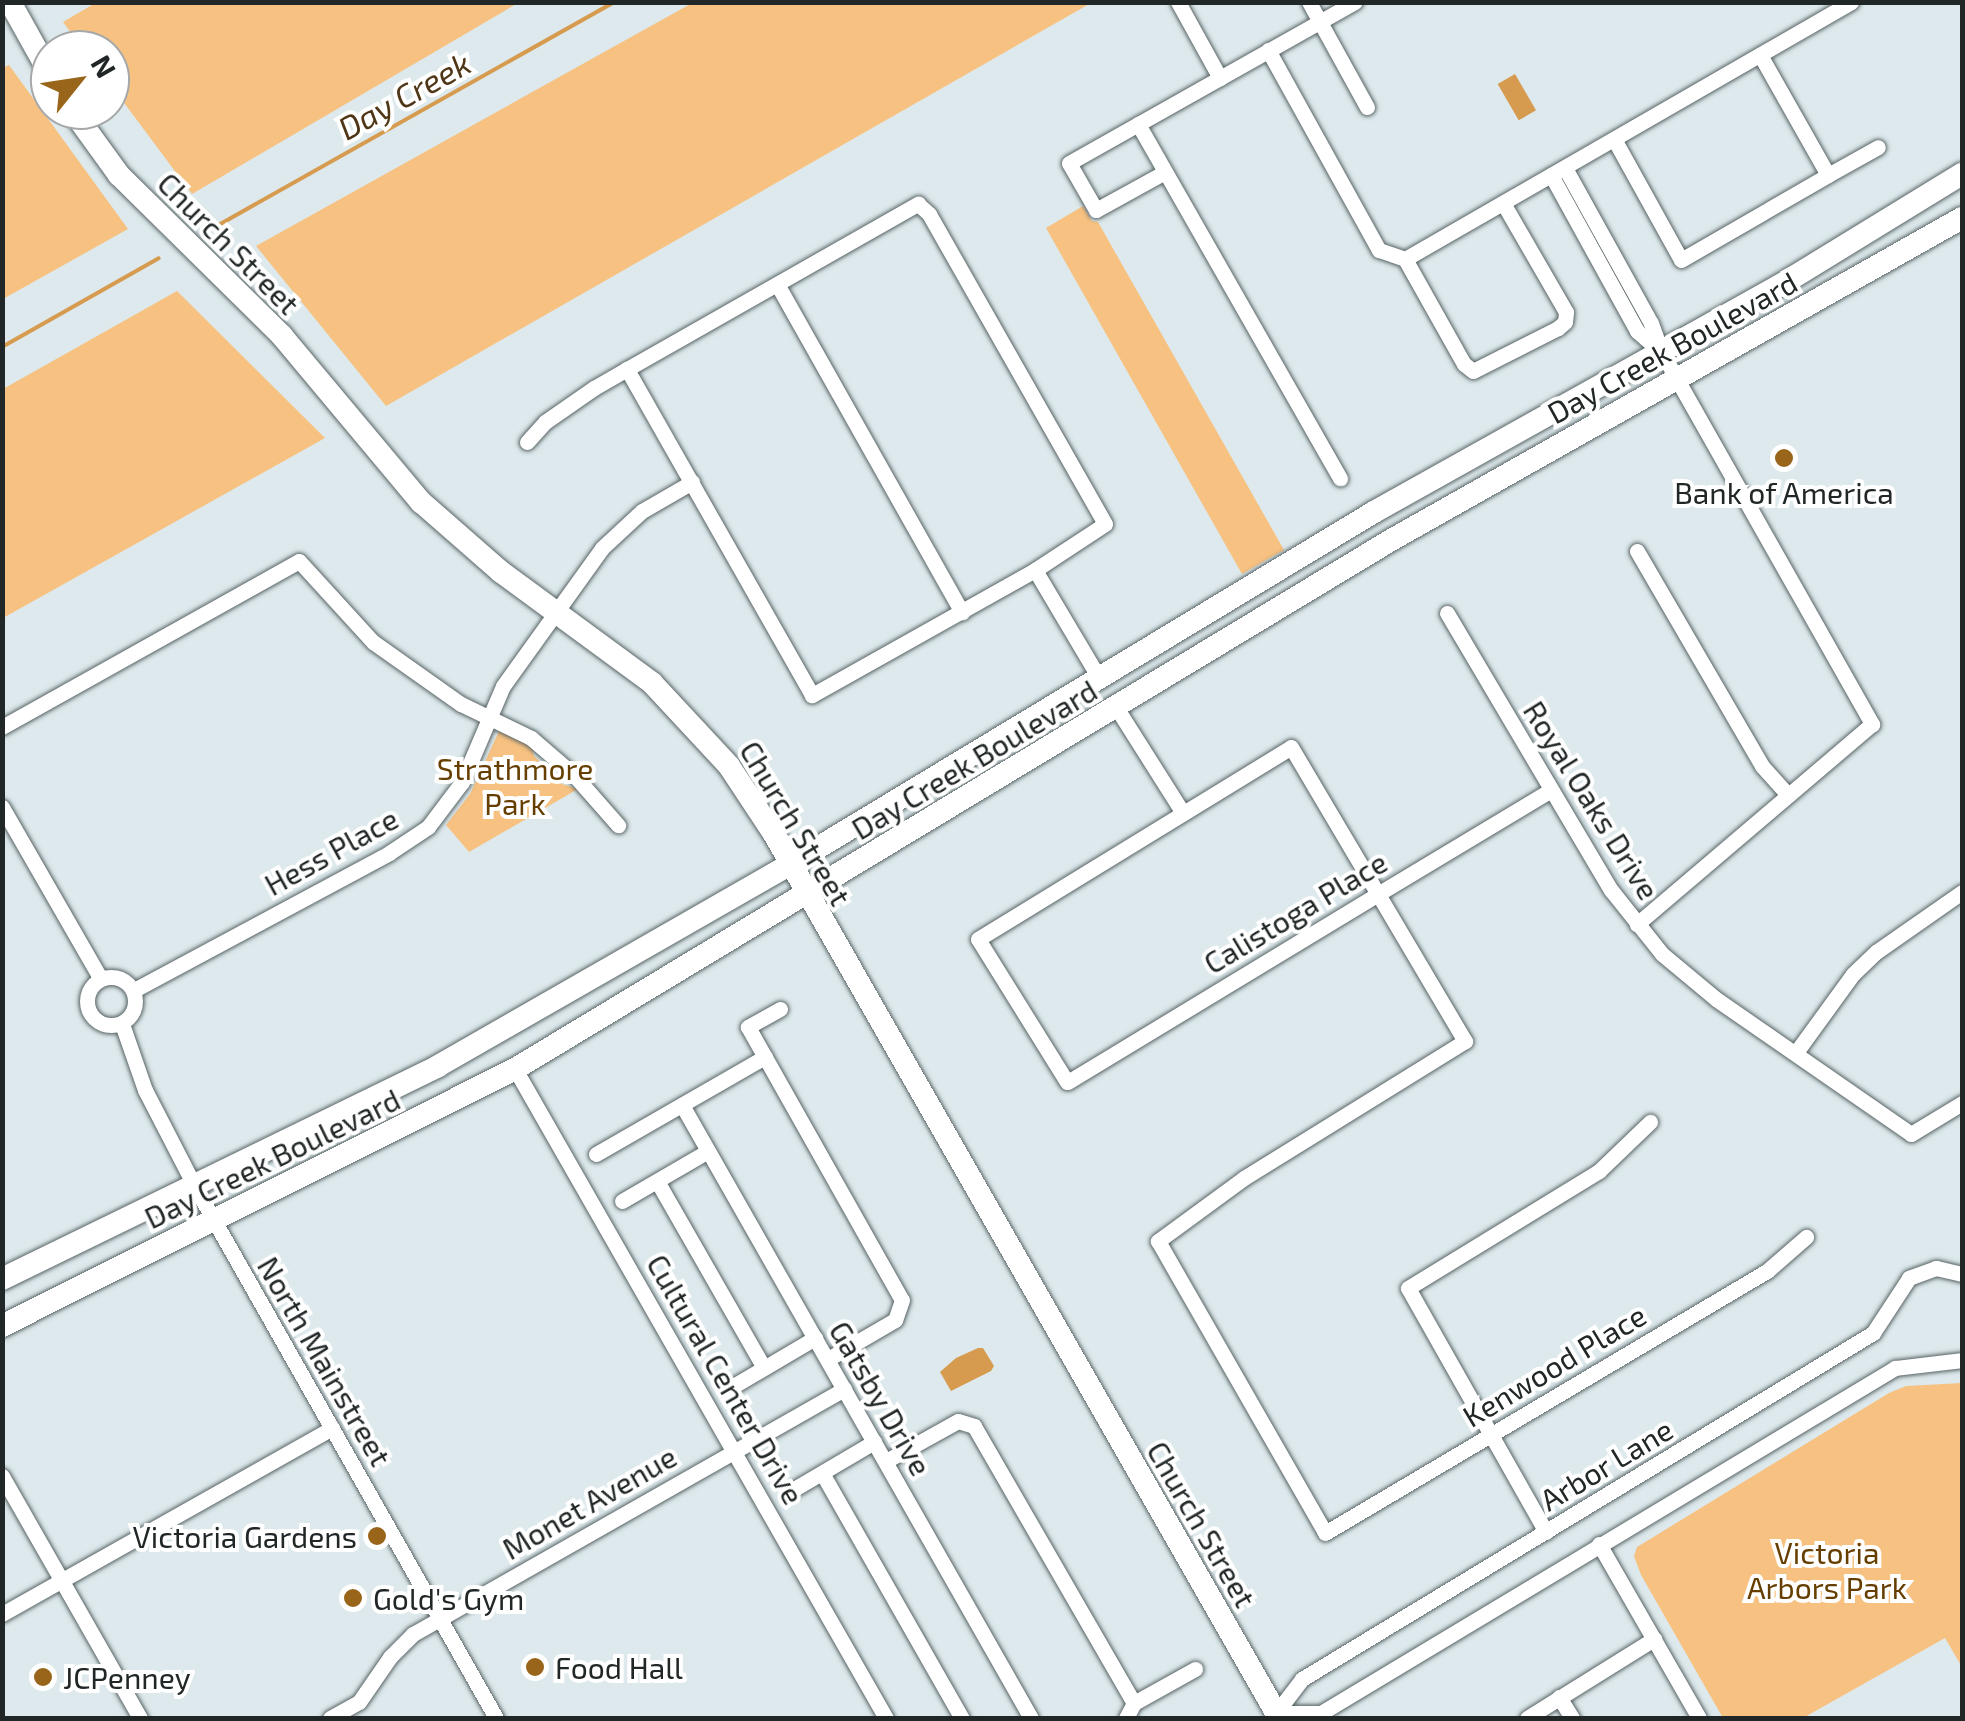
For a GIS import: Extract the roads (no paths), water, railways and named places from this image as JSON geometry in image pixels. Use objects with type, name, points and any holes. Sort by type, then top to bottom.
[{"type":"main road","points":[[10,2],[30,38]]},
{"type":"main road","name":"Church Street","points":[[86,130],[119,176],[282,336],[421,502],[460,539],[639,672],[693,722],[746,790],[1274,1717]]},
{"type":"main road","name":"Day Creek Boulevard","points":[[2,1279],[438,1066],[791,864],[1374,512],[1661,351],[1962,174]]},
{"type":"main road","name":"Day Creek Boulevard","points":[[2,1326],[516,1068],[1393,540],[1962,218]]},
{"type":"street","points":[[1309,2],[1367,108]]},
{"type":"street","points":[[1165,172],[1096,210],[1069,163],[1355,2]]},
{"type":"street","points":[[1405,259],[1851,2]]},
{"type":"street","points":[[1182,4],[1220,78]]},
{"type":"street","points":[[1268,50],[1379,250],[1405,259],[1464,364],[1472,371],[1565,322],[1566,312],[1502,204]]},
{"type":"street","points":[[1760,55],[1828,176]]},
{"type":"street","points":[[1138,124],[1340,478]]},
{"type":"street","points":[[1614,139],[1681,260],[1878,147]]},
{"type":"street","points":[[1558,172],[1651,323],[1661,351],[1872,724],[1637,924]]},
{"type":"street","points":[[527,442],[545,422],[627,369],[918,204],[930,214],[1105,524],[1034,570],[812,695],[627,369]]},
{"type":"street","points":[[777,284],[962,612]]},
{"type":"street","name":"Hess Place","points":[[134,990],[421,833],[456,793],[503,686],[615,534],[692,482]]},
{"type":"street","points":[[1637,551],[1762,766],[1788,796]]},
{"type":"street","points":[[2,727],[293,562],[308,567],[342,612],[373,642],[545,749],[618,825]]},
{"type":"street","points":[[1034,570],[1099,678]]},
{"type":"street","name":"Royal Oaks Drive","points":[[1447,613],[1611,890],[1662,954],[1716,999],[1797,1051],[1911,1134],[1962,1103]]},
{"type":"street","points":[[1116,708],[1183,814],[1291,747],[1378,894]]},
{"type":"street","name":"Calistoga Place","points":[[1183,814],[978,940],[1067,1082],[1552,790]]},
{"type":"street","points":[[2,807],[101,979]]},
{"type":"street","points":[[1797,1051],[1865,963],[1962,892]]},
{"type":"street","name":"Kenwood Place","points":[[1378,894],[1465,1041],[1244,1178],[1158,1242],[1325,1533],[1767,1271],[1806,1237]]},
{"type":"street","points":[[117,977],[134,990],[135,1007],[122,1024],[101,1024],[90,1013],[90,990],[101,979],[117,977]]},
{"type":"street","points":[[780,1008],[748,1028],[902,1300],[895,1320],[828,1359]]},
{"type":"street","name":"North Mainstreet","points":[[122,1024],[145,1090],[194,1185],[496,1718]]},
{"type":"street","points":[[596,1154],[765,1057]]},
{"type":"street","name":"Cultural Center Drive","points":[[516,1068],[886,1718]]},
{"type":"street","name":"Gatsby Drive","points":[[682,1105],[1031,1718]]},
{"type":"street","points":[[1546,1532],[1408,1288],[1599,1170],[1650,1122]]},
{"type":"street","points":[[622,1201],[708,1151]]},
{"type":"street","points":[[657,1181],[764,1368]]},
{"type":"street","name":"Arbor Lane","points":[[1274,1717],[1298,1682],[1873,1334],[1909,1278],[1936,1268],[1961,1272]]},
{"type":"street","points":[[730,1388],[816,1338]]},
{"type":"street","points":[[1274,1717],[1317,1715],[1894,1368],[1962,1360]]},
{"type":"street","name":"Monet Avenue","points":[[330,1718],[359,1702],[403,1642],[844,1388]]},
{"type":"street","points":[[886,1461],[964,1420],[984,1438],[1134,1703]]},
{"type":"street","points":[[2,1614],[332,1428]]},
{"type":"street","points":[[789,1492],[874,1442]]},
{"type":"street","points":[[822,1472],[962,1718]]},
{"type":"street","points":[[2,1476],[140,1718]]},
{"type":"street","points":[[1599,1544],[1699,1718]]},
{"type":"street","points":[[1527,1718],[1654,1639]]},
{"type":"street","points":[[1126,1718],[1134,1703],[1195,1670]]},
{"type":"street","points":[[1559,1696],[1572,1718]]},
{"type":"waterway","name":"Day Creek","points":[[215,227],[615,2]]},
{"type":"waterway","name":"Day Creek","points":[[2,347],[159,258]]},
{"type":"place","name":"Bank of America","points":[[1784,458]]},
{"type":"place","name":"Victoria Gardens","points":[[377,1536]]},
{"type":"place","name":"Gold's Gym","points":[[353,1598]]},
{"type":"place","name":"Food Hall","points":[[535,1667]]},
{"type":"place","name":"JCPenney","points":[[43,1677]]},
{"type":"park label","name":"Strathmore Park","points":[[515,785]]},
{"type":"park label","name":"Victoria Arbors Park","points":[[1827,1569]]}]
